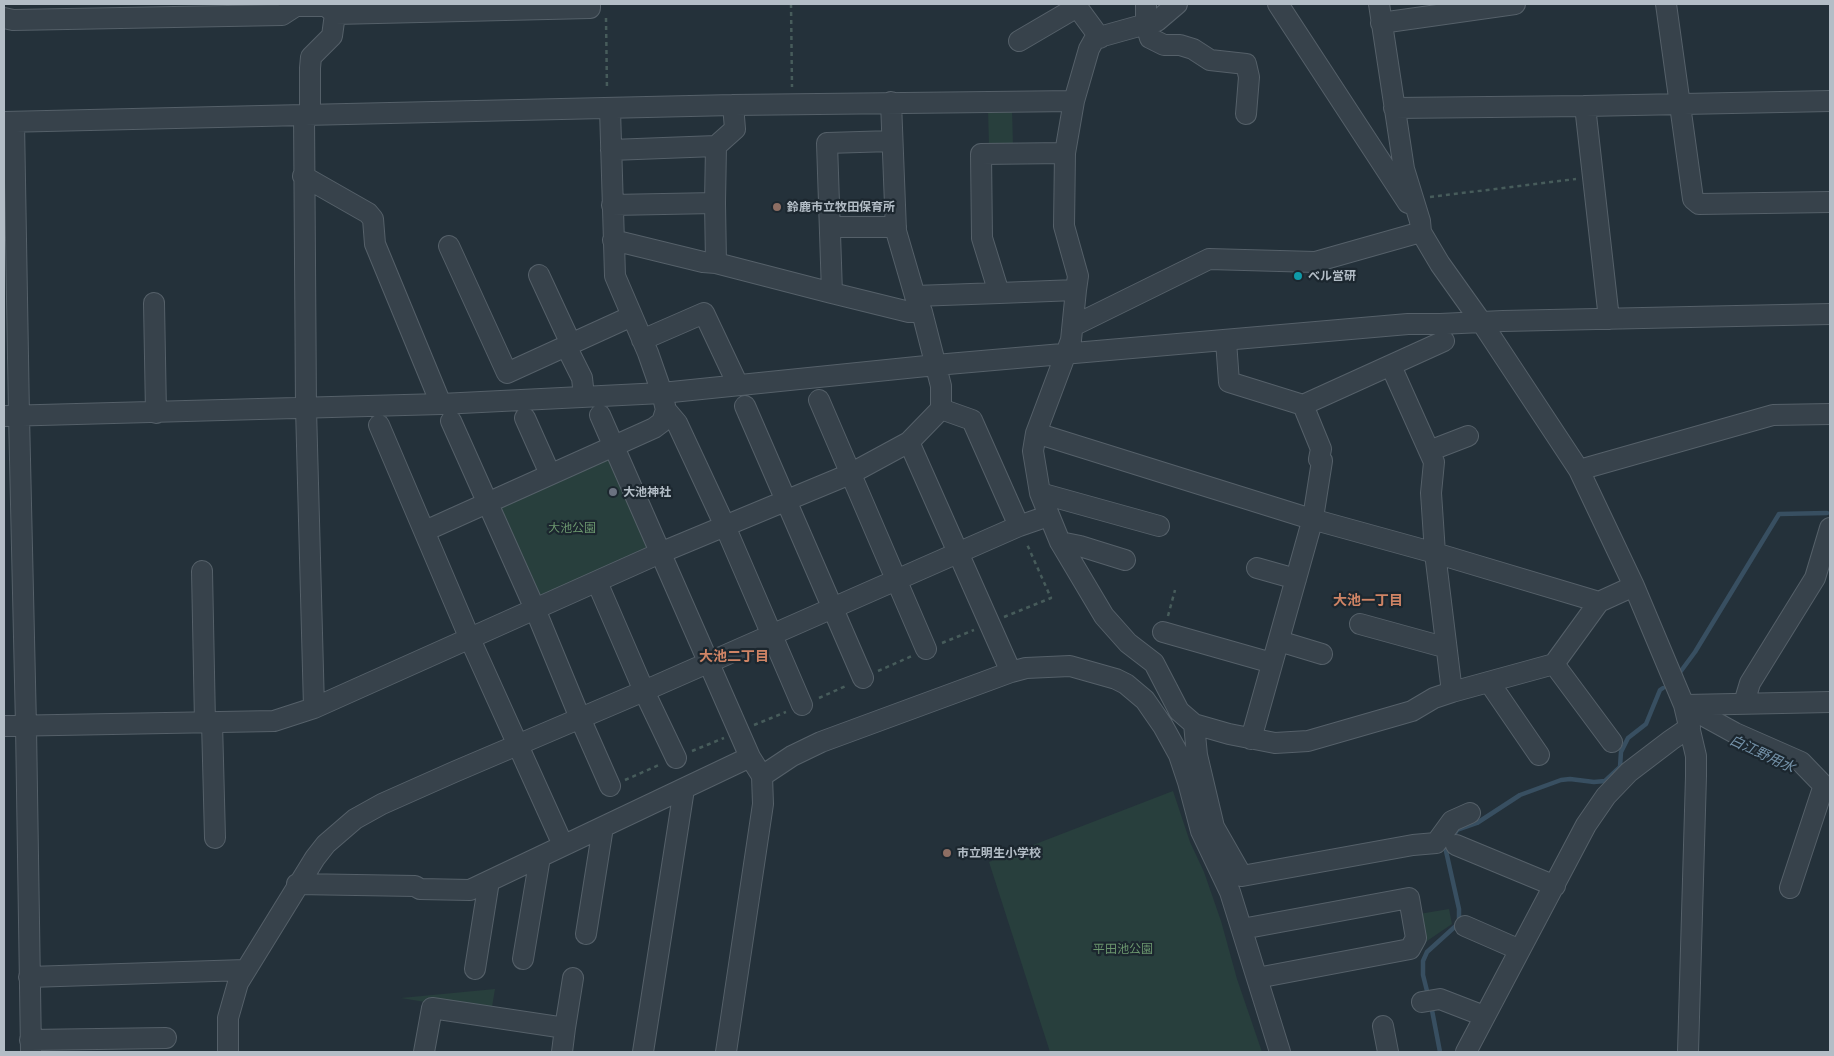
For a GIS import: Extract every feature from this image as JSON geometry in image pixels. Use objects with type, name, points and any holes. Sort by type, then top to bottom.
[{"type":"street","points":[[1146,4],[1146,25],[1150,38],[1164,44],[1180,45],[1193,49],[1210,60],[1246,64],[1249,77],[1246,114]]},
{"type":"street","points":[[1177,4],[1157,21],[1094,40],[1089,49],[1074,101],[1065,153],[1064,226],[1078,276],[1073,326],[1071,340],[1036,433],[1033,451],[1040,493],[1048,516],[1060,542],[1104,616],[1128,643],[1154,663],[1179,711],[1194,724],[1229,734],[1276,743],[1308,741],[1412,711],[1434,698],[1452,692],[1554,664],[1599,602],[1634,586]]},
{"type":"street","points":[[1278,4],[1420,226],[1440,264],[1482,323],[1579,470],[1634,586],[1684,705],[1696,756],[1688,1052]]},
{"type":"street","points":[[1420,226],[1404,169],[1380,13],[1515,4]]},
{"type":"street","points":[[1666,4],[1693,200],[1699,204],[1830,202]]},
{"type":"street","points":[[4,18],[13,20],[282,15],[298,5],[329,8],[598,8]]},
{"type":"street","points":[[1018,41],[1076,5],[1100,38]]},
{"type":"street","points":[[314,708],[306,408],[303,176],[311,58],[332,36],[329,8]]},
{"type":"street","points":[[166,1038],[30,1046],[26,726],[11,416],[9,122],[733,105],[1074,101]]},
{"type":"street","points":[[1394,108],[1830,101]]},
{"type":"street","points":[[4,726],[274,721],[314,708],[660,553],[850,474],[908,442],[941,409],[941,386],[896,227],[892,102]]},
{"type":"street","points":[[611,150],[716,146],[735,129],[733,105]]},
{"type":"street","points":[[1586,106],[1609,319]]},
{"type":"street","points":[[609,109],[615,276],[642,340],[664,402],[677,423],[725,526],[802,705]]},
{"type":"street","points":[[832,293],[827,143],[892,141]]},
{"type":"street","points":[[716,146],[716,263]]},
{"type":"street","points":[[999,293],[982,238],[981,154],[1065,153]]},
{"type":"street","points":[[303,176],[368,213],[373,219],[375,244],[441,404]]},
{"type":"street","points":[[612,205],[715,203]]},
{"type":"street","points":[[1073,326],[1209,259],[1315,262],[1420,226]]},
{"type":"street","points":[[830,227],[896,227]]},
{"type":"street","points":[[613,240],[703,262],[716,263],[908,312],[918,304],[999,293],[1076,290]]},
{"type":"street","points":[[450,246],[507,373],[632,316]]},
{"type":"street","points":[[539,275],[582,378],[584,396]]},
{"type":"street","points":[[154,303],[156,413]]},
{"type":"street","points":[[642,340],[704,313],[738,385]]},
{"type":"street","points":[[11,416],[441,404],[584,396],[664,402],[738,385],[936,365],[1408,324],[1482,323],[1503,320],[1830,314]]},
{"type":"street","points":[[1226,341],[1229,382],[1303,405],[1444,341]]},
{"type":"street","points":[[1391,366],[1434,462],[1431,493],[1435,553],[1452,692]]},
{"type":"street","points":[[818,400],[926,649]]},
{"type":"street","points":[[425,531],[654,428],[662,422],[664,402]]},
{"type":"street","points":[[1251,739],[1313,518],[1322,461],[1319,459],[1321,449],[1303,405]]},
{"type":"street","points":[[745,406],[863,678]]},
{"type":"street","points":[[941,409],[972,420],[1018,526]]},
{"type":"street","points":[[1579,470],[1773,415],[1830,414]]},
{"type":"street","points":[[600,416],[750,757],[762,776],[763,804],[726,1052]]},
{"type":"street","points":[[525,418],[550,474]]},
{"type":"street","points":[[450,421],[535,609],[610,786]]},
{"type":"street","points":[[379,425],[470,639],[563,845]]},
{"type":"street","points":[[1036,433],[1313,518],[1599,602]]},
{"type":"street","points":[[1429,451],[1468,436]]},
{"type":"street","points":[[908,442],[1011,672]]},
{"type":"street","points":[[1040,493],[1159,526]]},
{"type":"street","points":[[228,1052],[230,1004],[245,970],[297,884],[326,844],[355,819],[382,804],[958,554],[1018,526],[1048,516]]},
{"type":"street","points":[[1744,703],[1750,683],[1823,578],[1830,528]]},
{"type":"street","points":[[1060,542],[1125,560]]},
{"type":"street","points":[[1257,568],[1296,579]]},
{"type":"street","points":[[202,571],[215,838]]},
{"type":"street","points":[[597,582],[644,691],[676,758]]},
{"type":"street","points":[[1360,624],[1440,646],[1446,645]]},
{"type":"street","points":[[1163,632],[1272,663]]},
{"type":"street","points":[[1279,640],[1322,654]]},
{"type":"street","points":[[1554,664],[1612,742]]},
{"type":"street","points":[[762,776],[792,756],[821,742],[1011,672],[1026,668],[1070,666],[1116,679],[1144,700],[1163,726],[1179,755],[1230,892],[1280,1052]]},
{"type":"street","points":[[1489,682],[1539,755]]},
{"type":"street","points":[[1684,705],[1830,702]]},
{"type":"street","points":[[1684,705],[1735,733],[1801,762],[1824,790],[1790,888]]},
{"type":"street","points":[[1194,724],[1207,829],[1242,876],[1413,845],[1436,843],[1452,821],[1470,813]]},
{"type":"street","points":[[1466,1052],[1586,825],[1606,796],[1629,772],[1690,727]]},
{"type":"street","points":[[297,884],[414,886],[420,889],[470,890],[750,757]]},
{"type":"street","points":[[643,1052],[684,789]]},
{"type":"street","points":[[586,934],[603,827]]},
{"type":"street","points":[[1456,845],[1554,886]]},
{"type":"street","points":[[523,959],[540,857]]},
{"type":"street","points":[[475,969],[489,881]]},
{"type":"street","points":[[1242,929],[1409,898],[1416,938],[1410,949],[1257,978]]},
{"type":"street","points":[[1465,926],[1520,950]]},
{"type":"street","points":[[29,977],[245,970]]},
{"type":"street","points":[[562,1052],[573,978]]},
{"type":"street","points":[[1431,1001],[1484,1016]]},
{"type":"street","points":[[424,1052],[432,1008],[566,1028]]},
{"type":"street","points":[[1383,1026],[1388,1052]]},
{"type":"path","points":[[791,4],[792,104]]},
{"type":"path","points":[[598,8],[609,109]]},
{"type":"path","points":[[1413,199],[1593,177]]},
{"type":"green space","points":[[988,108],[1012,108],[1013,146],[989,147]]},
{"type":"green space","name":"大池公園","points":[[609,452],[654,549],[541,599],[495,504]]},
{"type":"green space","name":"平田池公園","points":[[1173,791],[1190,842],[1204,872],[1221,921],[1237,979],[1262,1052],[1050,1052],[989,862]]},
{"type":"green space","points":[[1449,909],[1452,924],[1424,943],[1419,914]]},
{"type":"green space","points":[[495,989],[491,1013],[401,998]]},
{"type":"waterway","points":[[1681,671],[1695,652],[1779,514],[1827,513]]},
{"type":"waterway","points":[[1454,835],[1457,830],[1477,823],[1520,795],[1561,780],[1605,781],[1620,767],[1621,752],[1628,738],[1646,724],[1660,690],[1663,688]]},
{"type":"waterway","points":[[1428,995],[1423,975],[1423,961],[1427,952],[1459,923],[1459,909],[1446,851],[1447,843]]},
{"type":"waterway","points":[[1431,1005],[1440,1052]]},
{"type":"place","name":"鈴鹿市立牧田保育所","points":[[777,207]]},
{"type":"place","name":"べル営研","points":[[1298,276]]},
{"type":"place","name":"大池神社","points":[[613,492]]},
{"type":"place","name":"市立明生小学校","points":[[947,853]]},
{"type":"district","name":"大池一丁目","points":[[1368,601]]},
{"type":"district","name":"大池二丁目","points":[[734,657]]},
{"type":"water label","name":"白江野用水","points":[[1762,754]]}]
